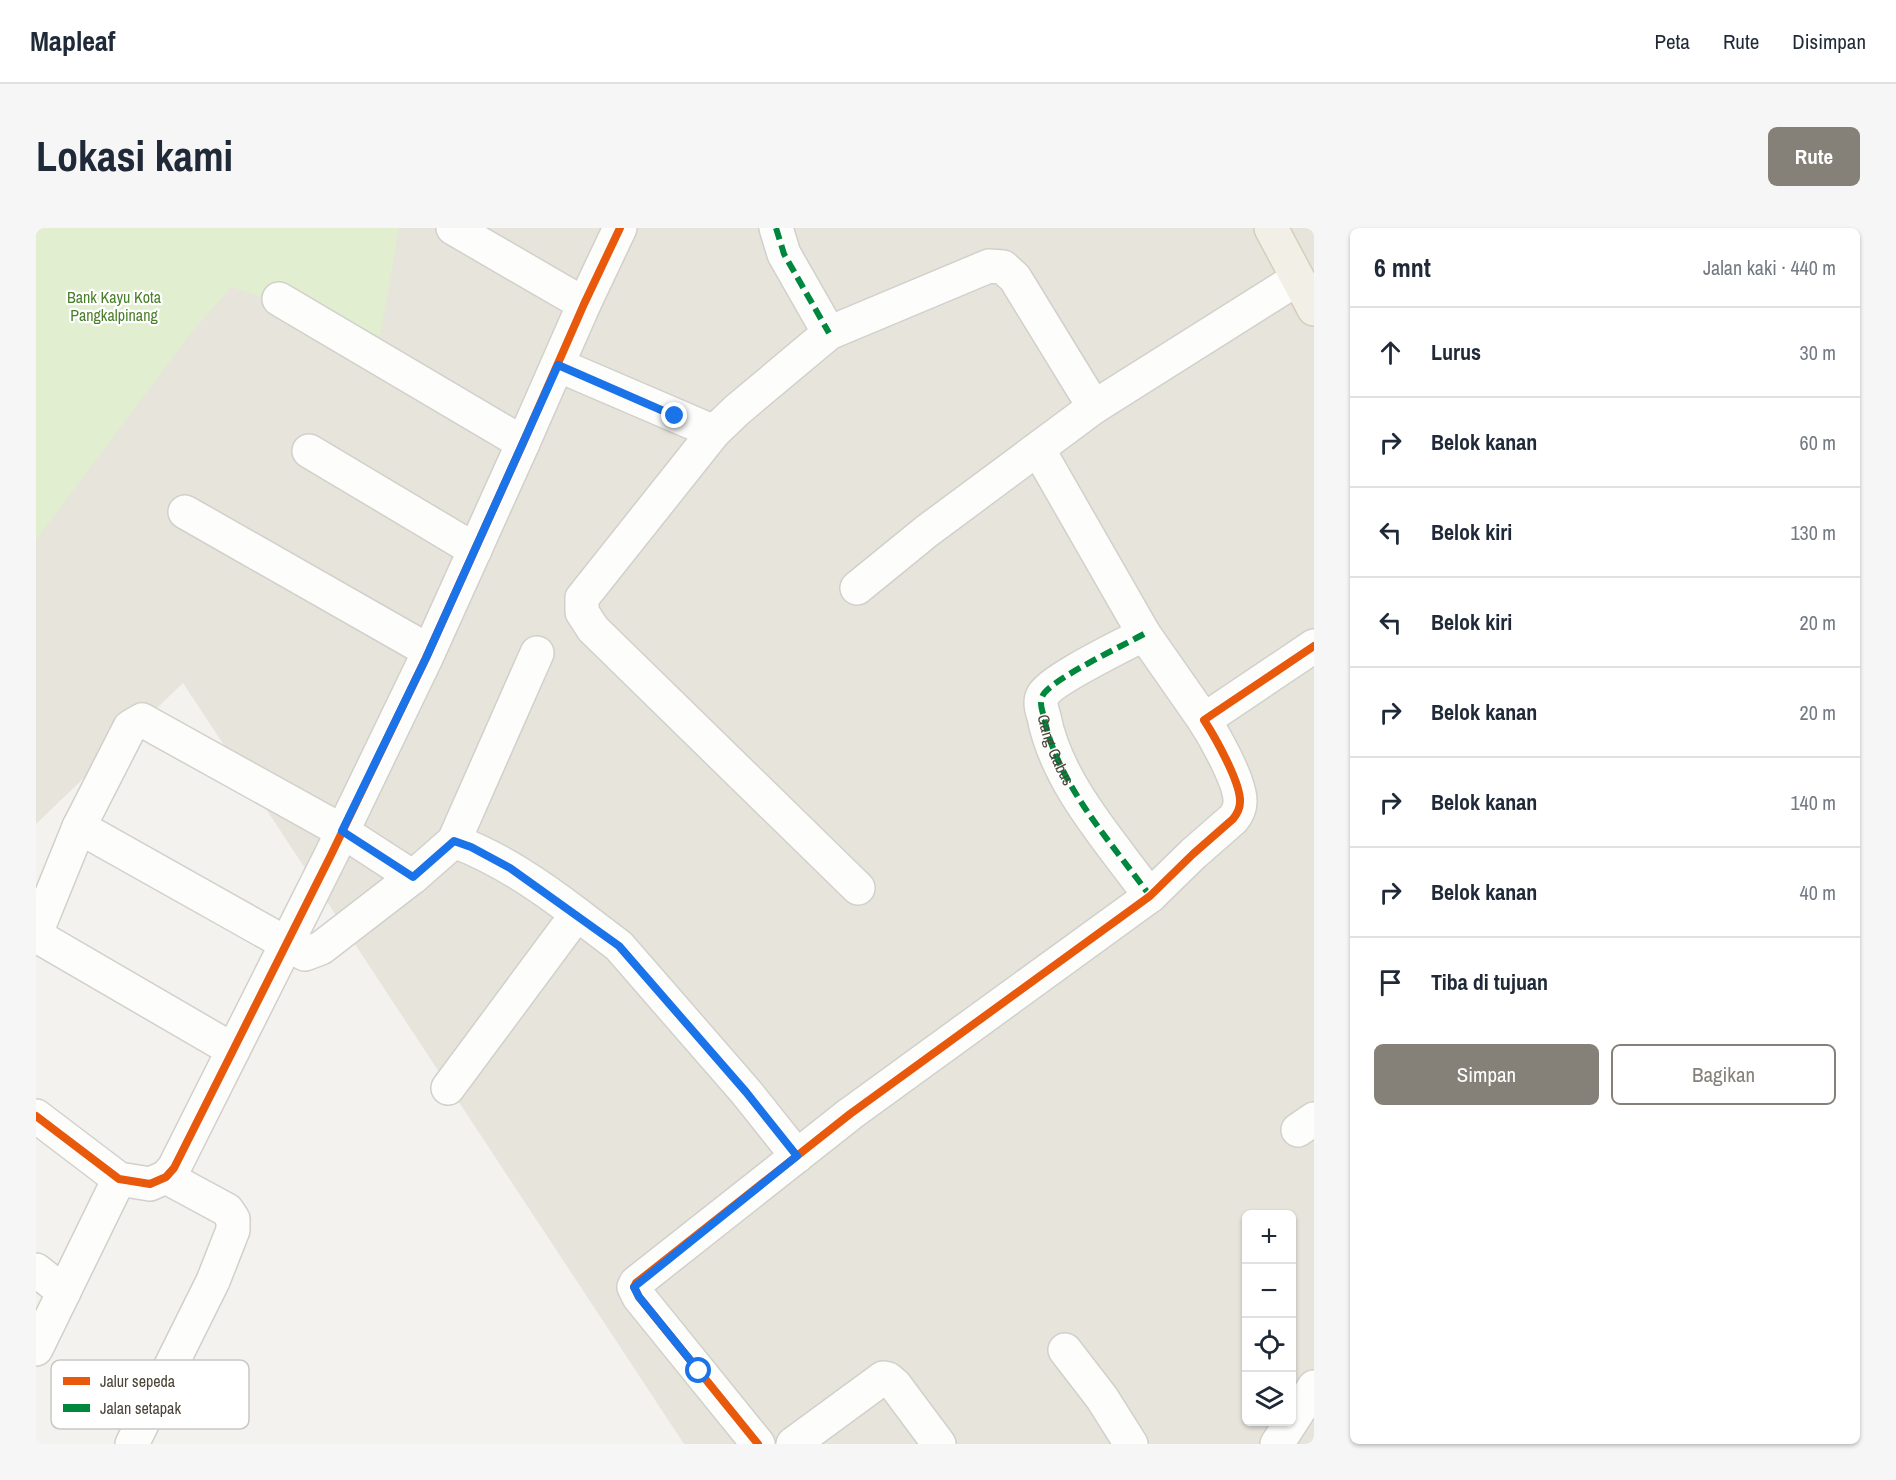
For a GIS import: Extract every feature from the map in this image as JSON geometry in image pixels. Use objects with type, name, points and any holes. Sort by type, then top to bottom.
[{"type":"main road","points":[[1271,228],[1314,309]]},
{"type":"street","points":[[453,228],[584,304]]},
{"type":"street","points":[[36,1116],[119,1179],[150,1184],[166,1178],[183,1151],[200,1112],[287,942],[429,651],[620,228]]},
{"type":"street","points":[[776,228],[784,254],[829,333]]},
{"type":"street","points":[[858,888],[593,629],[582,612],[582,598],[714,432],[829,333],[989,266],[1003,267],[1015,278],[1094,407]]},
{"type":"street","points":[[857,588],[927,531],[1094,407],[1297,279]]},
{"type":"street","points":[[279,299],[523,443]]},
{"type":"street","points":[[558,365],[714,432]]},
{"type":"street","points":[[758,1444],[639,1297],[634,1287],[850,1114],[1150,896],[1238,812],[1239,795],[1223,752],[1204,720],[1144,634],[1038,449]]},
{"type":"street","points":[[309,451],[475,550]]},
{"type":"street","points":[[185,512],[429,651]]},
{"type":"street","name":"Gang Gabus","points":[[1144,634],[1063,679],[1043,694],[1041,703],[1047,734],[1060,768],[1150,896]]},
{"type":"street","points":[[1204,720],[1314,646]]},
{"type":"street","points":[[80,827],[305,954],[315,951],[413,877],[454,841],[537,653]]},
{"type":"street","points":[[233,1050],[44,940],[40,935],[38,928],[80,827],[130,728],[142,720],[342,831],[413,877]]},
{"type":"street","points":[[454,841],[471,847],[510,868],[619,946],[746,1092],[797,1156]]},
{"type":"street","points":[[448,1088],[577,914]]},
{"type":"street","points":[[166,1178],[227,1210],[233,1219],[233,1230],[213,1281],[174,1360]]},
{"type":"street","points":[[36,1349],[119,1179]]},
{"type":"street","points":[[36,1270],[64,1292]]},
{"type":"street","points":[[1065,1350],[1102,1398],[1131,1444]]},
{"type":"street","points":[[793,1444],[883,1378],[895,1385],[939,1444]]},
{"type":"street","points":[[1277,1444],[1314,1387]]},
{"type":"street","points":[[132,1444],[139,1429]]},
{"type":"shaded area","points":[[36,228],[1314,228],[1314,1444],[684,1444],[183,683],[36,824]]},
{"type":"green space","name":"Bank Kayu Kota Pangkalpinang","points":[[36,228],[399,228],[380,336],[231,287],[195,328],[36,540]]},
{"type":"marked path","points":[[776,228],[784,254],[829,333]]},
{"type":"marked path","points":[[1144,634],[1060,680],[1043,695],[1041,703],[1051,742],[1073,789],[1150,896]]},
{"type":"cycle path","points":[[36,1116],[119,1179],[150,1184],[166,1177],[174,1168],[331,855],[426,658],[620,228]]},
{"type":"cycle path","points":[[758,1444],[639,1297],[634,1287],[636,1283],[850,1114],[1150,896],[1233,819],[1240,805],[1239,794],[1232,772],[1204,720],[1314,646]]},
{"type":"route","points":[[675,416],[558,365],[426,658],[342,831],[413,877],[454,841],[471,847],[510,868],[563,904],[619,946],[746,1092],[797,1156],[636,1283],[634,1287],[639,1297],[699,1371]]}]
